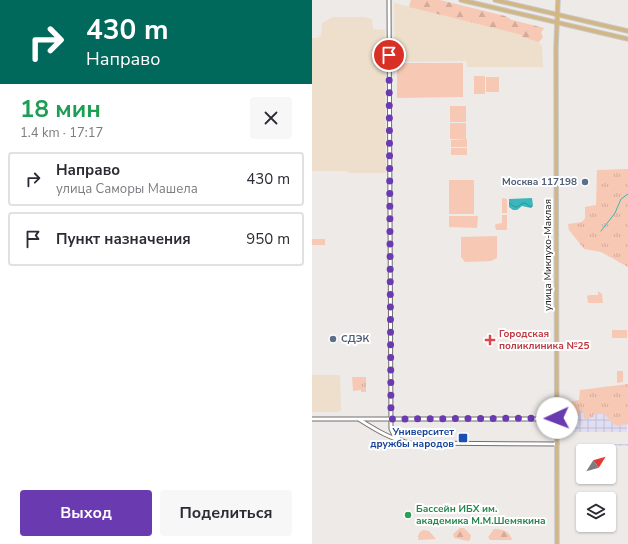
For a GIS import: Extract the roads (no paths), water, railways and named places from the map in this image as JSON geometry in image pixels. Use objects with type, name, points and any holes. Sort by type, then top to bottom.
[{"type":"main road","points":[[461,0],[628,39]]},
{"type":"main road","points":[[495,0],[628,31]]},
{"type":"main road","name":"улица Миклухо-Маклая","points":[[557,544],[556,47],[558,0]]},
{"type":"street","points":[[389,0],[391,419],[392,432],[404,442]]},
{"type":"street","points":[[312,419],[557,418]]},
{"type":"street","points":[[358,419],[382,434],[404,442],[452,444],[557,444]]},
{"type":"water","points":[[532,198],[533,206],[531,208],[522,206],[517,210],[513,210],[509,207],[509,199]]},
{"type":"waterway","points":[[601,231],[615,213],[621,199],[628,194]]},
{"type":"place","name":"Москва 117198","points":[[585,182]]},
{"type":"place","name":"СДЭК","points":[[333,339]]},
{"type":"place","name":"Городская поликлиника №25","points":[[490,340]]},
{"type":"place","name":"Университет дружбы народов","points":[[463,438]]},
{"type":"place","name":"Бассейн ИБХ им. академика М.М.Шемякина","points":[[408,515]]}]
